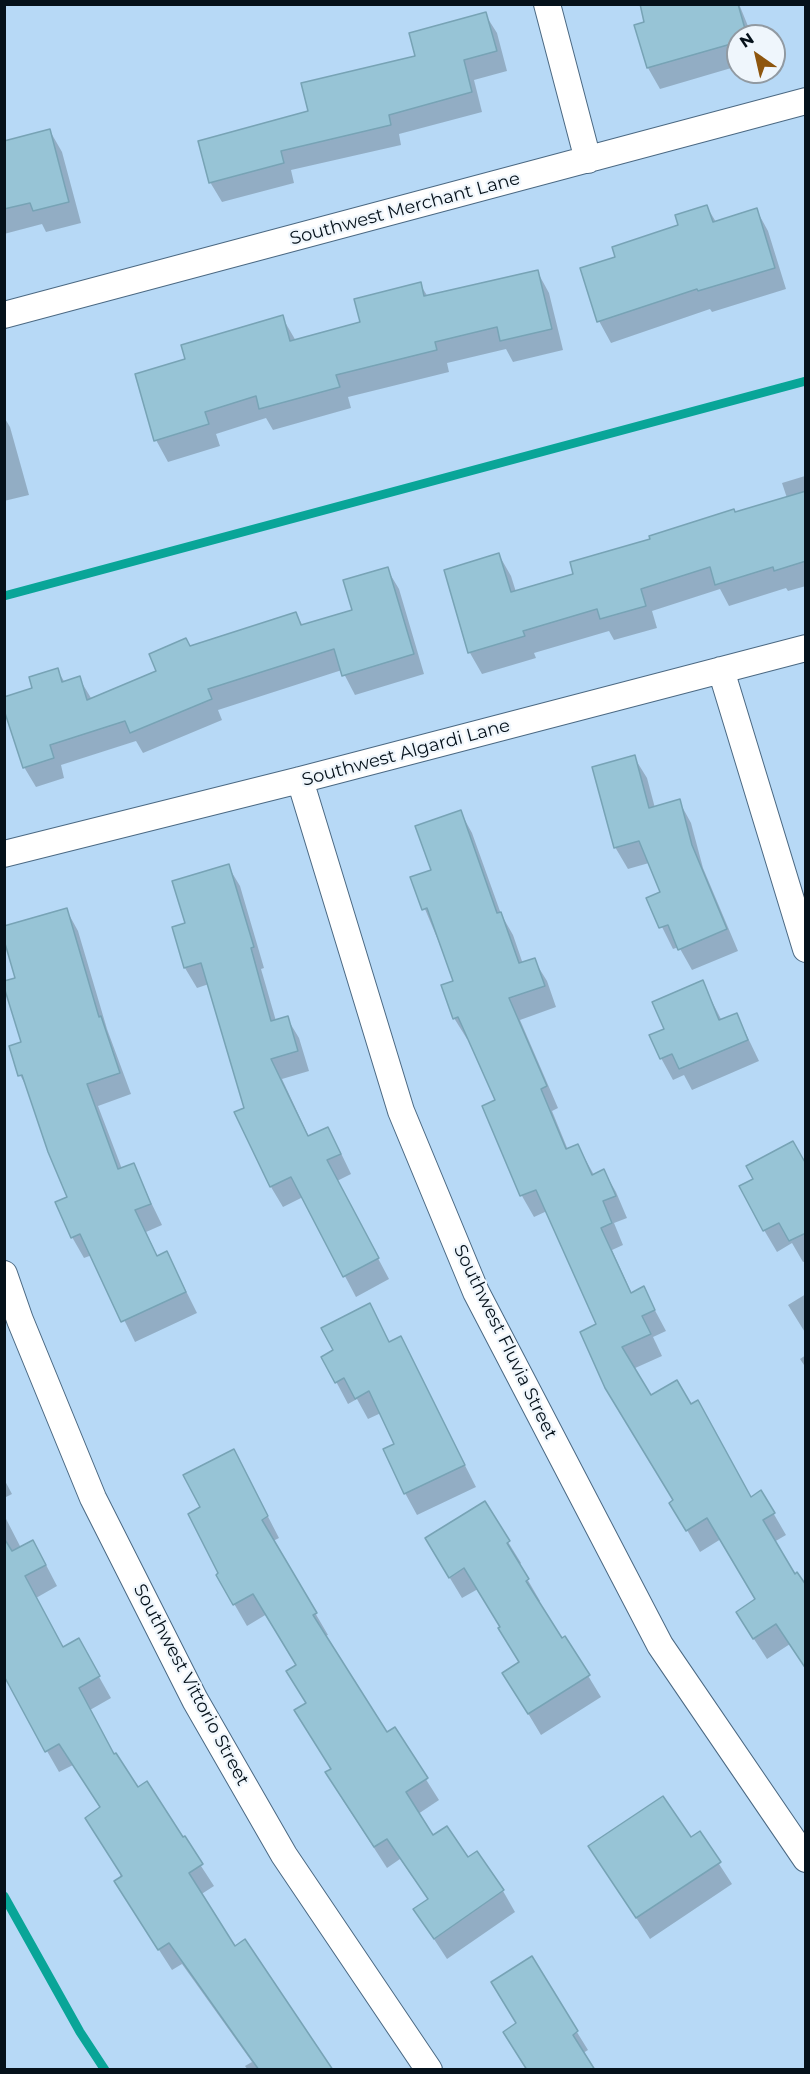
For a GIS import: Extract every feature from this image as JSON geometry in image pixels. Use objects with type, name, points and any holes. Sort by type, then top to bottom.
[{"type":"street","points":[[547,4],[588,160]]},
{"type":"street","name":"Southwest Merchant Lane","points":[[4,315],[806,101]]},
{"type":"street","name":"Southwest Algardi Lane","points":[[4,854],[300,780],[806,648]]},
{"type":"street","points":[[721,670],[806,949]]},
{"type":"street","name":"Southwest Fluvia Street","points":[[300,780],[401,1111],[476,1292],[660,1646],[806,1859]]},
{"type":"street","name":"Southwest Vittorio Street","points":[[4,1274],[20,1320],[93,1498],[195,1700],[284,1855],[429,2070]]},
{"type":"building","points":[[640,4],[738,4],[744,24],[726,24],[726,45],[647,68],[634,25],[644,22]]},
{"type":"building","points":[[486,12],[497,51],[464,60],[472,92],[389,115],[391,125],[281,151],[284,163],[209,183],[198,141],[308,111],[301,83],[415,56],[409,33]]},
{"type":"building","points":[[50,129],[69,202],[33,211],[30,203],[4,209],[4,141]]},
{"type":"building","points":[[707,205],[713,222],[757,208],[775,268],[698,291],[697,289],[597,322],[580,268],[615,257],[612,247],[678,225],[675,215]]},
{"type":"building","points":[[538,270],[552,329],[500,341],[497,327],[435,342],[437,350],[336,375],[340,387],[259,409],[256,396],[205,412],[209,424],[154,441],[135,374],[185,359],[181,345],[283,315],[290,341],[360,322],[354,299],[421,282],[424,296]]},
{"type":"building","points":[[806,491],[806,561],[774,571],[773,567],[715,585],[710,567],[641,589],[646,606],[600,619],[597,609],[523,631],[525,636],[468,653],[444,570],[499,553],[511,592],[573,574],[570,562],[650,539],[649,536],[734,509],[735,512]]},
{"type":"building","points":[[388,567],[414,654],[342,676],[334,649],[208,689],[212,699],[130,733],[125,721],[50,745],[54,758],[23,768],[4,710],[4,697],[32,688],[29,677],[58,668],[62,682],[80,676],[87,700],[156,671],[149,654],[186,638],[190,646],[296,612],[301,625],[352,610],[343,580]]},
{"type":"building","points":[[635,755],[649,808],[680,799],[692,845],[727,929],[678,950],[668,925],[659,928],[646,898],[660,892],[639,841],[614,848],[592,767]]},
{"type":"building","points":[[461,810],[497,913],[501,912],[519,963],[535,958],[545,986],[509,998],[547,1086],[541,1089],[566,1149],[578,1144],[592,1175],[604,1169],[616,1196],[603,1201],[612,1223],[601,1228],[631,1293],[644,1286],[655,1310],[642,1316],[651,1334],[622,1347],[651,1395],[677,1380],[691,1404],[698,1400],[751,1497],[761,1490],[775,1513],[763,1520],[795,1574],[797,1572],[806,1585],[806,1669],[776,1624],[753,1639],[736,1612],[755,1599],[707,1518],[686,1531],[669,1503],[673,1500],[605,1388],[580,1332],[596,1324],[536,1190],[520,1196],[482,1106],[495,1100],[458,1017],[453,1019],[441,985],[453,981],[427,908],[422,910],[410,877],[431,870],[415,826]]},
{"type":"building","points":[[229,864],[254,947],[251,948],[271,1021],[288,1016],[298,1051],[271,1059],[308,1136],[328,1127],[341,1154],[327,1160],[379,1258],[343,1277],[291,1177],[270,1187],[234,1112],[244,1108],[201,963],[184,968],[172,927],[185,923],[172,881]]},
{"type":"building","points":[[67,908],[99,1017],[101,1016],[120,1073],[87,1084],[118,1169],[134,1163],[151,1204],[135,1210],[157,1256],[167,1251],[186,1292],[121,1322],[80,1234],[71,1238],[55,1202],[67,1197],[48,1152],[22,1075],[18,1076],[9,1046],[21,1042],[4,987],[4,981],[15,978],[4,940],[4,926]]},
{"type":"building","points":[[703,980],[719,1020],[737,1013],[748,1040],[679,1069],[672,1054],[660,1059],[649,1035],[664,1029],[652,1002]]},
{"type":"building","points":[[793,1141],[806,1164],[806,1233],[789,1241],[779,1223],[763,1231],[739,1186],[753,1179],[746,1166]]},
{"type":"building","points":[[370,1303],[389,1342],[401,1336],[465,1465],[404,1494],[383,1449],[394,1444],[369,1391],[355,1399],[344,1378],[335,1383],[321,1357],[333,1350],[321,1328]]},
{"type":"building","points":[[234,1449],[268,1516],[262,1520],[317,1613],[313,1615],[387,1732],[395,1727],[428,1778],[406,1792],[433,1835],[447,1826],[468,1857],[477,1851],[504,1890],[434,1939],[413,1909],[428,1899],[387,1839],[374,1847],[325,1772],[331,1769],[294,1710],[306,1703],[286,1671],[296,1665],[253,1594],[233,1605],[216,1575],[218,1573],[188,1514],[200,1507],[183,1475]]},
{"type":"building","points":[[485,1501],[510,1541],[507,1543],[529,1579],[526,1581],[562,1638],[565,1636],[590,1675],[528,1714],[502,1673],[519,1662],[498,1628],[500,1627],[464,1568],[449,1578],[425,1538]]},
{"type":"building","points":[[4,1538],[12,1551],[33,1540],[46,1565],[25,1576],[63,1647],[79,1638],[100,1676],[79,1688],[114,1754],[116,1753],[138,1787],[147,1781],[203,1864],[189,1873],[235,1946],[245,1939],[333,2070],[259,2070],[169,1943],[158,1950],[114,1881],[122,1876],[85,1818],[100,1807],[59,1744],[45,1752],[4,1676]]},
{"type":"building","points":[[663,1796],[691,1837],[700,1831],[721,1862],[636,1918],[588,1846]]},
{"type":"building","points":[[532,1956],[578,2031],[573,2035],[595,2070],[527,2070],[503,2032],[516,2023],[491,1982]]},
{"type":"waterway","points":[[4,596],[806,381]]},
{"type":"waterway","points":[[4,1896],[80,2032],[105,2070]]}]
